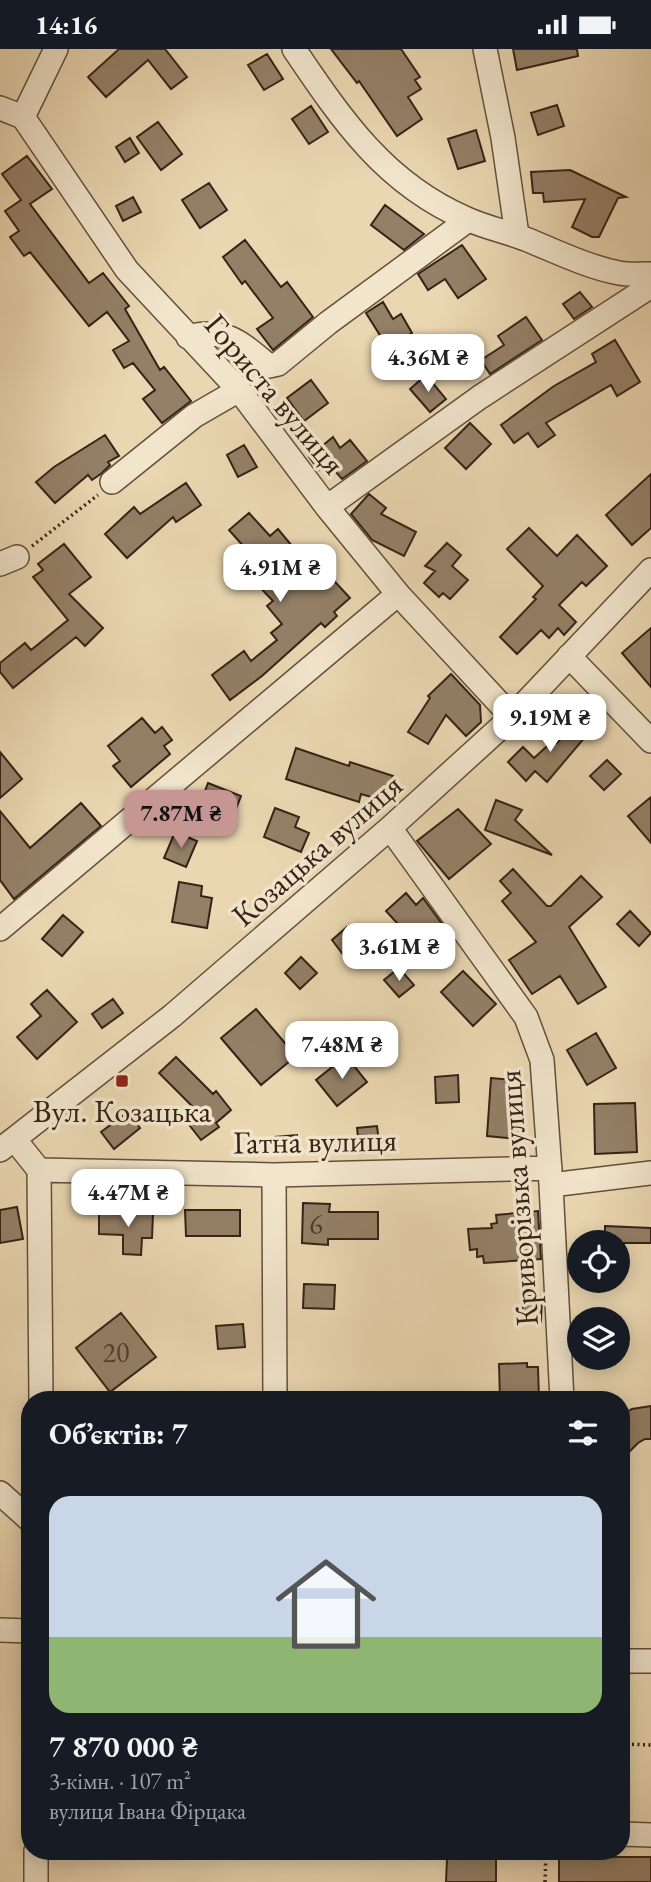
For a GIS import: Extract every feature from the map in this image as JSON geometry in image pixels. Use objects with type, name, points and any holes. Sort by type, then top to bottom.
[{"type":"street","points":[[0,108],[23,117],[55,49]]},
{"type":"street","points":[[294,49],[352,133],[390,171],[426,198],[468,220],[517,235],[572,258],[620,273],[651,274]]},
{"type":"street","points":[[485,49],[503,138],[517,235]]},
{"type":"street","name":"Гориста вулиця","points":[[23,117],[127,269],[239,390],[327,507],[398,594],[512,717]]},
{"type":"street","points":[[188,337],[207,332],[224,335],[235,339],[269,366],[278,364],[328,323],[468,220]]},
{"type":"street","points":[[327,507],[480,397],[651,286]]},
{"type":"street","points":[[113,482],[194,415],[239,390]]},
{"type":"street","name":"Козацька вулиця","points":[[8,1145],[172,1016],[390,828],[512,717],[651,570]]},
{"type":"street","points":[[0,929],[398,594]]},
{"type":"street","points":[[569,656],[642,717],[651,741]]},
{"type":"street","name":"Криворізька вулиця","points":[[390,828],[527,1017],[542,1061],[551,1176],[562,1391]]},
{"type":"street","points":[[8,1145],[39,1170],[41,1391]]},
{"type":"street","name":"Гатна вулиця","points":[[39,1170],[274,1175],[551,1176],[651,1173]]},
{"type":"street","points":[[274,1175],[275,1391]]},
{"type":"street","points":[[0,1493],[21,1512]]},
{"type":"street","points":[[0,1630],[21,1631]]},
{"type":"street","points":[[630,1661],[651,1661]]},
{"type":"street","points":[[630,1834],[651,1835]]},
{"type":"street","points":[[36,1860],[36,1882]]},
{"type":"path","points":[[8,560],[82,508],[113,482]]},
{"type":"path","points":[[630,1744],[651,1745]]},
{"type":"path","points":[[545,1882],[546,1860]]},
{"type":"building","points":[[119,49],[165,49],[187,77],[171,89],[148,60],[106,97],[88,77]]},
{"type":"building","points":[[331,49],[401,49],[420,77],[415,80],[421,89],[408,97],[422,119],[397,136],[359,81],[357,83]]},
{"type":"building","points":[[513,49],[577,49],[578,56],[517,70]]},
{"type":"building","points":[[267,54],[283,79],[264,90],[248,65]]},
{"type":"building","points":[[557,105],[564,126],[538,135],[531,113]]},
{"type":"building","points":[[311,106],[328,132],[309,144],[292,119]]},
{"type":"building","points":[[158,122],[182,154],[161,170],[137,137]]},
{"type":"building","points":[[476,130],[485,161],[458,169],[448,139]]},
{"type":"building","points":[[130,138],[139,153],[125,162],[116,147]]},
{"type":"building","points":[[27,156],[52,189],[30,204],[89,283],[103,273],[129,306],[125,309],[160,370],[164,367],[191,401],[162,423],[143,399],[155,390],[133,363],[124,368],[113,350],[129,341],[107,312],[89,326],[30,252],[24,256],[10,237],[19,231],[5,211],[21,200],[2,174]]},
{"type":"building","points":[[570,170],[626,197],[618,198],[599,237],[592,237],[572,227],[585,199],[544,202],[543,193],[533,193],[531,172]]},
{"type":"building","points":[[209,183],[227,210],[200,228],[182,200]]},
{"type":"building","points":[[133,197],[141,212],[123,221],[116,206]]},
{"type":"building","points":[[385,205],[424,234],[404,250],[371,225]]},
{"type":"building","points":[[245,240],[281,287],[287,282],[313,317],[273,350],[257,329],[273,318],[245,281],[242,284],[223,257]]},
{"type":"building","points":[[462,245],[486,279],[458,298],[445,279],[428,290],[418,274]]},
{"type":"building","points":[[580,292],[592,307],[574,319],[563,304]]},
{"type":"building","points":[[383,302],[393,319],[401,314],[412,333],[388,348],[366,313]]},
{"type":"building","points":[[526,317],[542,340],[490,374],[481,360],[504,345],[498,336]]},
{"type":"building","points":[[615,340],[640,382],[617,396],[611,385],[546,423],[555,435],[538,447],[528,433],[514,443],[501,425],[554,386],[596,362],[592,354]]},
{"type":"building","points":[[426,375],[446,399],[430,412],[410,389]]},
{"type":"building","points":[[311,380],[328,403],[304,421],[287,398]]},
{"type":"building","points":[[470,423],[491,444],[466,469],[445,448]]},
{"type":"building","points":[[105,435],[119,456],[108,462],[110,465],[102,473],[92,480],[88,475],[55,503],[36,482],[54,467]]},
{"type":"building","points":[[333,437],[340,448],[350,440],[367,461],[342,479],[328,463],[319,470],[309,457]]},
{"type":"building","points":[[244,445],[257,467],[238,477],[227,455]]},
{"type":"building","points":[[651,474],[651,528],[632,545],[606,515]]},
{"type":"building","points":[[186,483],[201,505],[176,522],[173,517],[127,558],[105,534],[134,507],[140,514]]},
{"type":"building","points":[[369,494],[386,508],[381,514],[416,532],[404,556],[372,540],[351,514]]},
{"type":"building","points":[[249,513],[270,536],[278,529],[292,546],[284,553],[309,581],[323,569],[350,598],[334,612],[337,616],[325,627],[321,623],[262,676],[230,700],[212,675],[244,651],[251,661],[277,640],[271,633],[282,624],[267,606],[273,601],[251,578],[263,568],[229,530]]},
{"type":"building","points":[[529,528],[557,556],[577,535],[607,566],[586,586],[582,582],[559,605],[576,622],[564,635],[558,628],[549,638],[541,630],[517,654],[500,637],[536,599],[533,597],[543,586],[507,549]]},
{"type":"building","points":[[447,543],[461,555],[452,566],[468,580],[450,599],[443,593],[439,597],[424,583],[435,571],[425,566]]},
{"type":"building","points":[[64,544],[91,577],[69,594],[103,628],[85,646],[76,637],[13,688],[0,672],[0,663],[25,643],[31,650],[68,620],[33,577],[43,570],[38,564]]},
{"type":"building","points":[[651,628],[651,687],[622,653]]},
{"type":"building","points":[[451,674],[480,705],[481,722],[466,736],[446,715],[428,744],[408,732],[430,698],[428,696]]},
{"type":"building","points":[[142,718],[155,733],[162,727],[172,740],[164,746],[170,754],[131,787],[113,766],[120,761],[108,746]]},
{"type":"building","points":[[578,719],[591,730],[547,782],[535,771],[526,781],[508,762],[523,747],[534,758],[554,740],[557,743]]},
{"type":"building","points":[[296,748],[349,766],[350,762],[393,776],[385,801],[361,794],[359,802],[286,779]]},
{"type":"building","points":[[0,752],[22,779],[0,798]]},
{"type":"building","points":[[607,760],[621,774],[604,790],[590,776]]},
{"type":"building","points":[[208,783],[241,796],[227,832],[194,820]]},
{"type":"building","points":[[651,797],[651,843],[628,816]]},
{"type":"building","points":[[496,800],[522,810],[515,820],[552,855],[485,830]]},
{"type":"building","points":[[81,803],[101,826],[14,899],[0,880],[0,811],[30,848]]},
{"type":"building","points":[[275,808],[299,817],[295,827],[309,833],[301,852],[264,837]]},
{"type":"building","points":[[458,809],[491,844],[449,879],[417,841]]},
{"type":"building","points":[[175,832],[197,841],[186,867],[164,858]]},
{"type":"building","points":[[513,869],[547,906],[551,906],[581,876],[602,897],[569,927],[606,987],[578,1004],[560,976],[532,994],[509,960],[536,942],[502,901],[511,893],[500,881]]},
{"type":"building","points":[[179,882],[202,886],[201,896],[212,898],[207,928],[172,922]]},
{"type":"building","points":[[406,893],[416,905],[423,898],[445,928],[424,947],[411,934],[409,936],[386,911]]},
{"type":"building","points":[[630,911],[651,933],[639,946],[617,924]]},
{"type":"building","points":[[63,915],[83,932],[62,956],[42,939]]},
{"type":"building","points":[[347,927],[361,944],[345,957],[332,940]]},
{"type":"building","points":[[301,957],[317,973],[300,989],[285,973]]},
{"type":"building","points":[[399,968],[414,985],[399,997],[384,980]]},
{"type":"building","points":[[463,971],[496,1004],[473,1026],[441,992]]},
{"type":"building","points":[[47,990],[77,1022],[37,1059],[17,1037],[41,1016],[31,1004]]},
{"type":"building","points":[[113,999],[123,1013],[102,1028],[92,1014]]},
{"type":"building","points":[[256,1009],[296,1056],[261,1085],[221,1038]]},
{"type":"building","points":[[596,1033],[616,1068],[587,1085],[567,1050]]},
{"type":"building","points":[[346,1056],[367,1082],[337,1106],[316,1080]]},
{"type":"building","points":[[176,1057],[213,1094],[216,1091],[231,1110],[216,1123],[219,1127],[201,1140],[183,1117],[194,1108],[159,1073]]},
{"type":"building","points":[[458,1075],[459,1102],[436,1103],[435,1077]]},
{"type":"building","points":[[491,1078],[523,1081],[519,1139],[487,1136]]},
{"type":"building","points":[[635,1103],[637,1152],[595,1154],[594,1104]]},
{"type":"building","points":[[128,1112],[140,1128],[114,1149],[101,1132]]},
{"type":"building","points":[[377,1126],[380,1151],[360,1154],[357,1128]]},
{"type":"building","points":[[297,1135],[298,1151],[276,1153],[275,1137]]},
{"type":"building","points":[[303,1203],[330,1204],[329,1212],[378,1212],[378,1239],[328,1239],[328,1245],[302,1243]]},
{"type":"building","points":[[17,1207],[23,1239],[0,1243],[0,1210]]},
{"type":"building","points":[[185,1210],[240,1210],[240,1236],[186,1236]]},
{"type":"building","points":[[538,1211],[541,1259],[484,1263],[483,1256],[477,1257],[477,1249],[470,1250],[468,1229],[492,1228],[491,1224],[497,1223],[496,1215]]},
{"type":"building","points":[[99,1213],[153,1214],[152,1238],[142,1238],[141,1255],[123,1254],[123,1235],[99,1234]]},
{"type":"building","points":[[605,1226],[651,1228],[651,1243],[630,1243],[630,1230],[605,1230]]},
{"type":"building","points":[[304,1284],[335,1285],[334,1309],[303,1308]]},
{"type":"building","points":[[523,1295],[542,1296],[541,1322],[522,1322]]},
{"type":"building","points":[[121,1313],[156,1357],[109,1391],[76,1348]]},
{"type":"building","points":[[243,1324],[245,1347],[218,1349],[216,1326]]},
{"type":"building","points":[[527,1363],[527,1367],[538,1367],[539,1391],[500,1391],[499,1364]]},
{"type":"building","points":[[651,1406],[651,1439],[638,1443],[630,1451],[630,1410]]},
{"type":"building","points":[[630,1857],[651,1857],[651,1882],[559,1882],[559,1860],[630,1860]]},
{"type":"building","points":[[447,1860],[496,1860],[496,1882],[446,1882]]},
{"type":"place","name":"Вул. Козацька","points":[[122,1081]]}]
